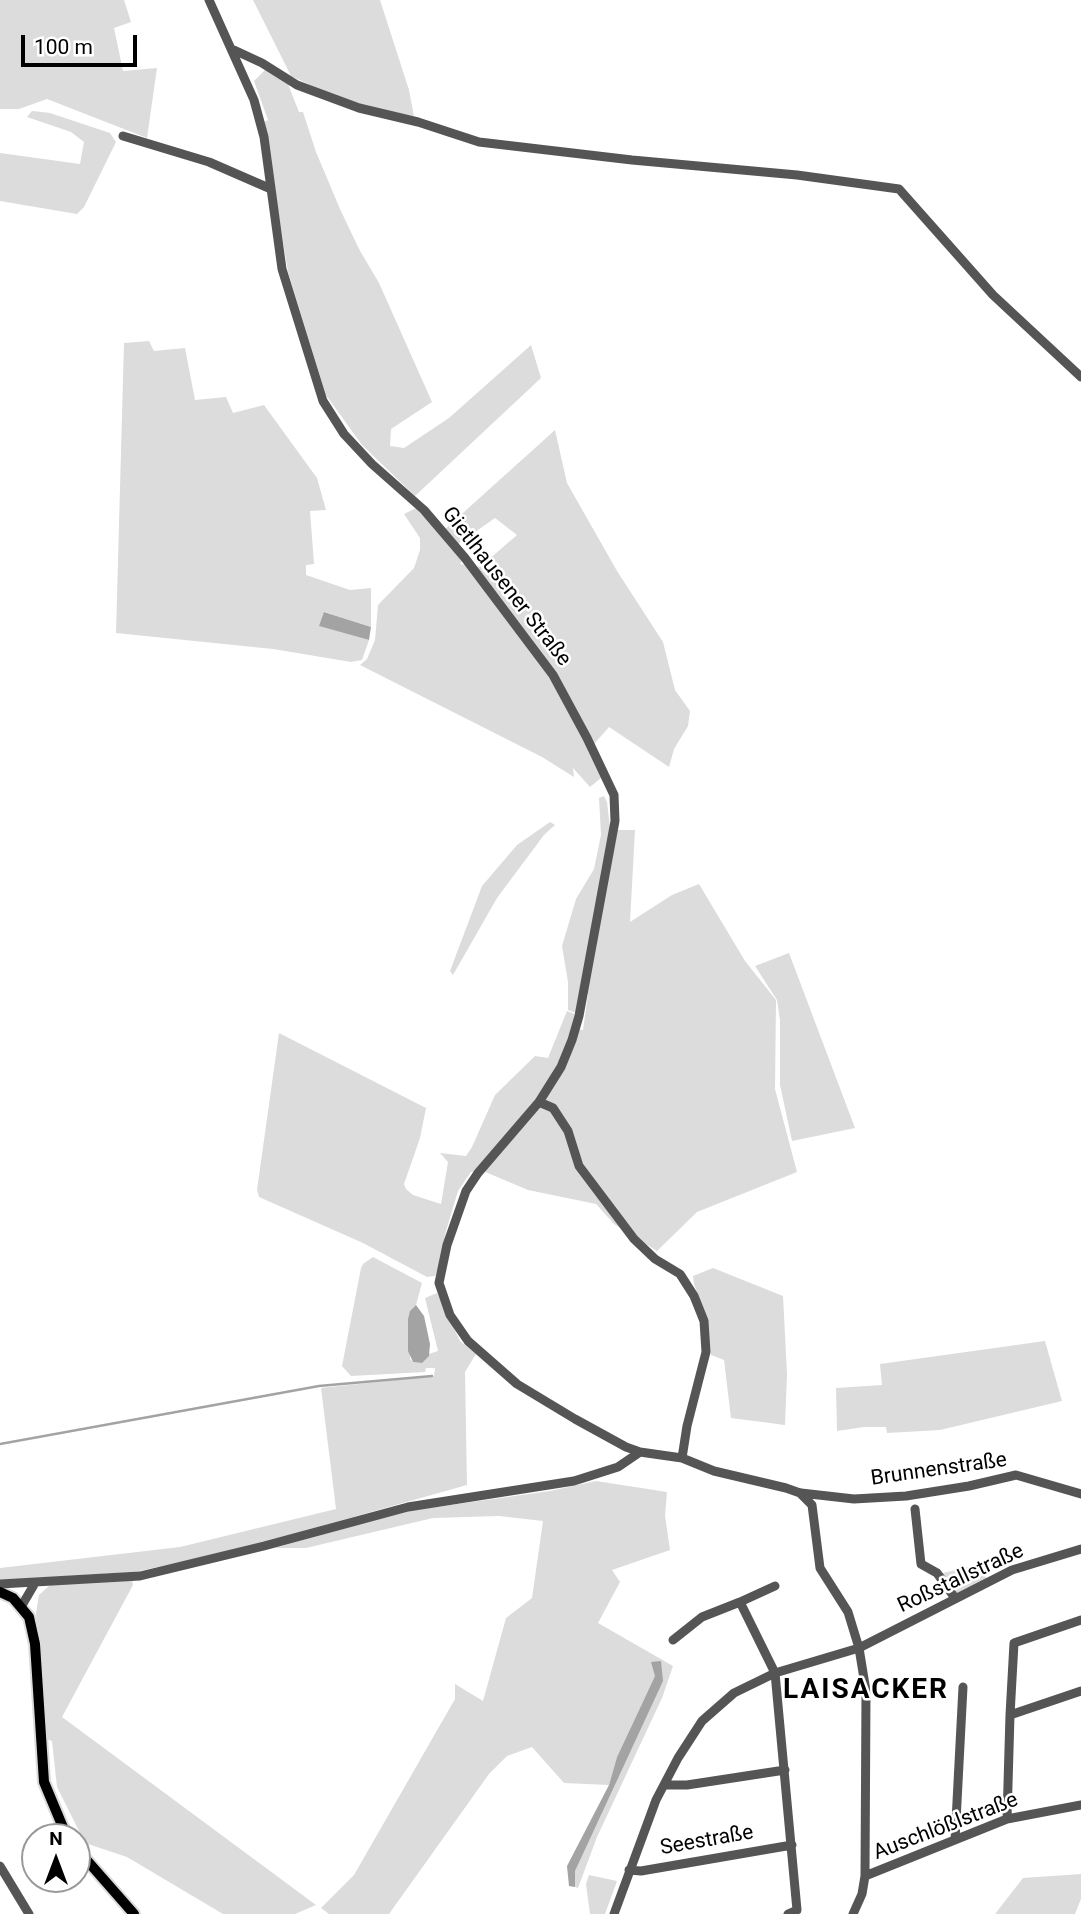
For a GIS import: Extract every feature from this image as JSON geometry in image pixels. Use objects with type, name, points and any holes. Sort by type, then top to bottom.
[{"type":"main road","points":[[0,1592],[13,1598],[29,1617],[35,1644],[44,1782],[61,1823]]},
{"type":"main road","points":[[91,1865],[134,1914]]},
{"type":"street","name":"Gietlhausener Straße","points":[[209,0],[234,50],[259,117],[282,269],[323,401],[344,434],[372,464],[424,510],[465,558],[553,675],[614,795],[615,821],[579,1016],[561,1067],[539,1101],[466,1191],[447,1245],[439,1283],[450,1315],[468,1341],[514,1382],[626,1447],[640,1452],[682,1458],[714,1471],[800,1493]]},
{"type":"street","points":[[234,50],[262,63],[297,85],[359,108],[418,122],[478,142],[797,175],[899,189],[993,295],[1081,377]]},
{"type":"street","points":[[123,136],[209,162],[271,189]]},
{"type":"street","points":[[539,1101],[553,1108],[561,1119],[568,1131],[579,1166],[634,1239],[655,1259],[680,1274],[694,1296],[704,1321],[706,1352],[687,1426],[682,1458]]},
{"type":"street","points":[[0,1584],[140,1576],[408,1507],[574,1482],[618,1467],[640,1452]]},
{"type":"street","name":"Brunnenstraße","points":[[800,1493],[854,1499],[906,1496],[1016,1475],[1081,1494]]},
{"type":"street","points":[[800,1493],[812,1505],[821,1568],[848,1612],[859,1648],[866,1690],[865,1876],[862,1894],[853,1914]]},
{"type":"street","points":[[915,1509],[921,1564],[936,1573],[955,1598]]},
{"type":"street","name":"Roßstallstraße","points":[[859,1648],[1012,1570],[1081,1549]]},
{"type":"street","points":[[21,1607],[35,1583]]},
{"type":"street","points":[[673,1640],[702,1617],[775,1586]]},
{"type":"street","points":[[740,1602],[775,1673],[797,1910],[788,1914]]},
{"type":"street","points":[[1007,1819],[1014,1643],[1081,1620]]},
{"type":"street","name":"Seestraße","points":[[614,1914],[656,1800],[678,1758],[702,1721],[734,1693],[775,1673],[859,1648]]},
{"type":"street","points":[[955,1840],[963,1687]]},
{"type":"street","points":[[1010,1715],[1081,1691]]},
{"type":"street","points":[[665,1786],[785,1770]]},
{"type":"street","name":"Auschlößlstraße","points":[[865,1876],[1007,1819],[1081,1805]]},
{"type":"street","name":"Seestraße","points":[[629,1870],[640,1871],[792,1845]]},
{"type":"street","points":[[0,1866],[29,1914]]},
{"type":"shaded area","points":[[0,0],[124,0],[131,22],[114,28],[123,71],[157,68],[147,138],[47,99],[19,109],[0,109]]},
{"type":"shaded area","points":[[253,0],[380,0],[409,90],[414,116],[380,110],[334,96],[291,76]]},
{"type":"shaded area","points":[[265,70],[288,84],[299,112],[303,112],[316,152],[340,209],[379,283],[432,402],[391,429],[390,446],[404,448],[449,418],[531,345],[541,378],[415,496],[362,445],[326,395],[288,272],[264,122],[268,120],[254,81]]},
{"type":"shaded area","points":[[32,111],[50,113],[110,133],[116,142],[84,207],[77,214],[0,201],[0,153],[80,164],[84,142],[71,132],[27,117]]},
{"type":"shaded area","points":[[149,341],[154,351],[185,348],[195,400],[226,397],[233,413],[264,405],[317,478],[326,510],[310,511],[314,564],[306,565],[306,575],[350,590],[371,588],[371,627],[325,612],[320,626],[369,640],[362,660],[351,662],[273,649],[116,633],[124,343]]},
{"type":"shaded area","points":[[555,430],[567,483],[617,571],[663,642],[675,690],[690,711],[688,726],[674,749],[669,767],[609,727],[588,751],[601,778],[590,787],[573,768],[574,777],[542,757],[360,665],[367,659],[375,640],[378,605],[414,568],[420,550],[420,538],[404,514],[416,508],[462,561],[460,564],[480,567],[517,535],[495,518],[458,544],[444,530]]},
{"type":"shaded area","points":[[324,612],[371,627],[369,640],[319,626]]},
{"type":"shaded area","points":[[604,796],[610,828],[635,830],[630,922],[672,895],[699,884],[745,961],[776,1000],[775,1089],[797,1172],[697,1212],[657,1251],[614,1224],[596,1204],[528,1190],[483,1171],[471,1172],[458,1191],[439,1267],[435,1276],[427,1277],[363,1243],[259,1197],[257,1190],[279,1033],[426,1108],[420,1138],[404,1184],[413,1195],[441,1204],[448,1162],[440,1153],[466,1156],[495,1095],[535,1056],[548,1058],[567,1011],[575,1014],[572,1028],[583,1030],[588,994],[582,990],[576,1013],[568,1010],[568,982],[562,946],[576,899],[594,869],[601,835],[599,798]]},
{"type":"shaded area","points":[[550,822],[555,825],[544,835],[497,898],[453,975],[450,971],[482,886],[517,845]]},
{"type":"shaded area","points":[[789,953],[855,1128],[792,1141],[780,1085],[780,1020],[777,1000],[755,966]]},
{"type":"shaded area","points":[[373,1257],[422,1283],[416,1305],[410,1312],[410,1359],[413,1362],[422,1363],[429,1354],[438,1351],[425,1298],[437,1293],[460,1341],[476,1354],[465,1372],[467,1485],[225,1553],[134,1572],[0,1580],[0,1568],[180,1547],[336,1509],[321,1388],[434,1376],[435,1368],[426,1368],[425,1372],[351,1376],[342,1366],[361,1268]]},
{"type":"shaded area","points":[[713,1268],[783,1296],[787,1374],[785,1425],[731,1418],[724,1360],[711,1355],[706,1319],[693,1276]]},
{"type":"shaded area","points":[[416,1305],[424,1316],[430,1344],[429,1356],[422,1363],[413,1362],[408,1351],[408,1319],[410,1311]]},
{"type":"shaded area","points":[[1045,1341],[1062,1401],[940,1430],[887,1433],[886,1427],[864,1427],[837,1431],[836,1388],[882,1385],[880,1364]]},
{"type":"shaded area","points":[[596,1481],[667,1492],[665,1516],[670,1550],[612,1570],[620,1582],[598,1623],[673,1666],[662,1698],[597,1837],[578,1888],[575,1887],[575,1871],[655,1676],[617,1757],[609,1785],[564,1783],[532,1747],[507,1756],[489,1774],[389,1914],[329,1914],[321,1908],[354,1875],[455,1699],[455,1684],[483,1701],[506,1618],[532,1598],[543,1521],[499,1516],[433,1518],[306,1548],[275,1548],[401,1512],[550,1491]]},
{"type":"shaded area","points":[[980,1564],[987,1580],[955,1595],[939,1574]]},
{"type":"shaded area","points":[[132,1580],[133,1585],[62,1717],[316,1905],[295,1914],[223,1914],[127,1857],[91,1845],[91,1823],[75,1823],[57,1787],[52,1741],[46,1739],[36,1613],[39,1595],[50,1585]]},
{"type":"shaded area","points":[[661,1661],[663,1681],[575,1871],[575,1887],[569,1886],[567,1866],[609,1785],[617,1757],[655,1676],[651,1662]]},
{"type":"shaded area","points":[[1081,1874],[1081,1899],[1075,1914],[995,1914],[1023,1878]]},
{"type":"shaded area","points":[[589,1875],[617,1881],[605,1914],[590,1914],[586,1884]]},
{"type":"waterway","points":[[0,1444],[319,1386],[432,1376]]},
{"type":"district","name":"LAISACKER","points":[[866,1691]]}]
